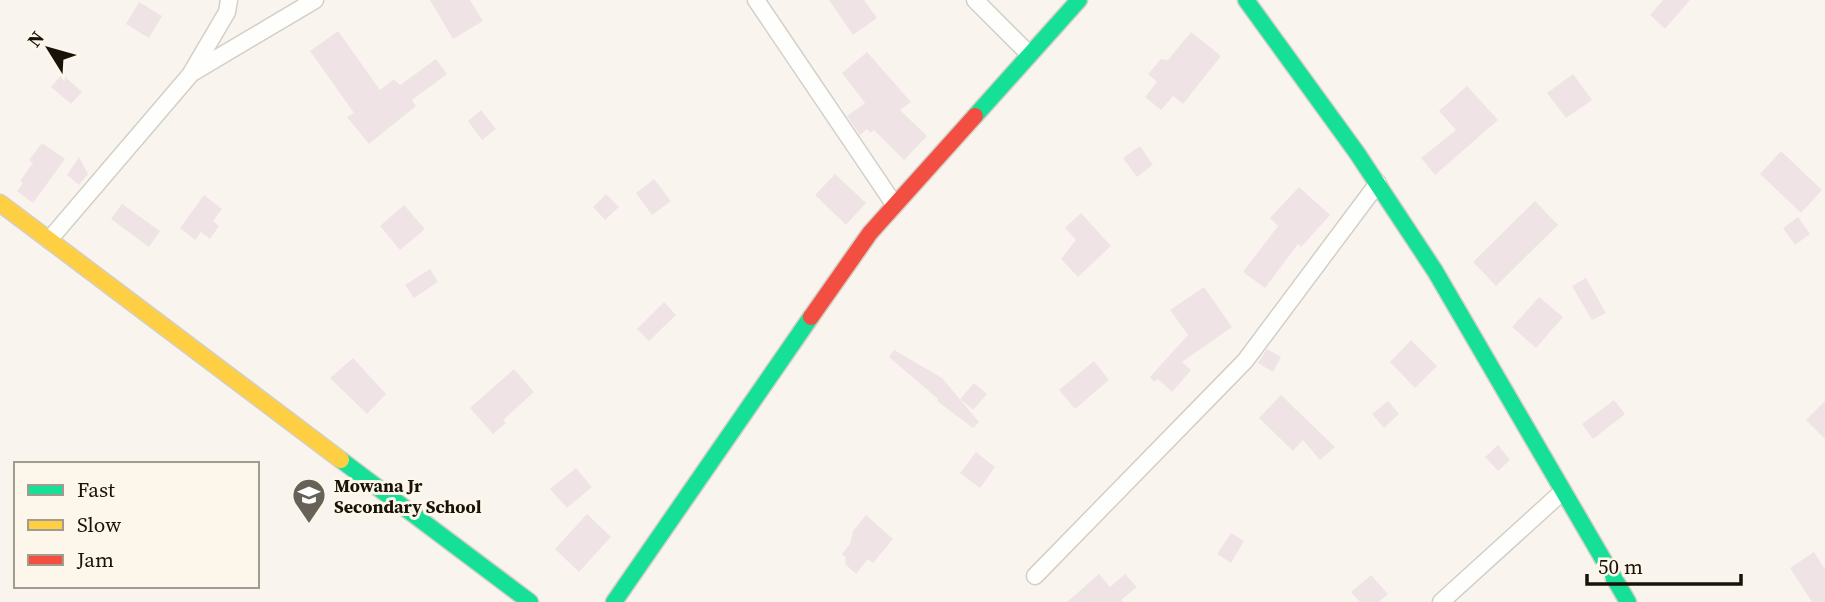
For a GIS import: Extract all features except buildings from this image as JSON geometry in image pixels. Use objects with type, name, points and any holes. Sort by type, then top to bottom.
[{"type":"street","points":[[49,240],[190,75],[227,12],[229,0]]},
{"type":"street","points":[[190,75],[315,0]]},
{"type":"street","points":[[756,0],[894,204]]},
{"type":"street","points":[[975,0],[1030,54]]},
{"type":"street","points":[[614,602],[862,244],[894,204],[1079,0]]},
{"type":"street","points":[[1246,0],[1378,183],[1460,311],[1561,492],[1628,602]]},
{"type":"street","points":[[1035,576],[1245,361],[1378,183]]},
{"type":"street","points":[[0,203],[530,602]]},
{"type":"street","points":[[1441,602],[1561,492]]},
{"type":"traffic: fast","points":[[975,116],[1079,0]]},
{"type":"traffic: fast","points":[[1246,0],[1357,153],[1435,271],[1628,602]]},
{"type":"traffic: fast","points":[[614,602],[811,317]]},
{"type":"traffic: fast","points":[[341,460],[530,602]]},
{"type":"traffic: slow","points":[[0,203],[341,460]]},
{"type":"traffic: jam","points":[[811,317],[870,233],[975,116]]},
{"type":"place","name":"Mowana Jr Secondary School","points":[[309,525]]}]
